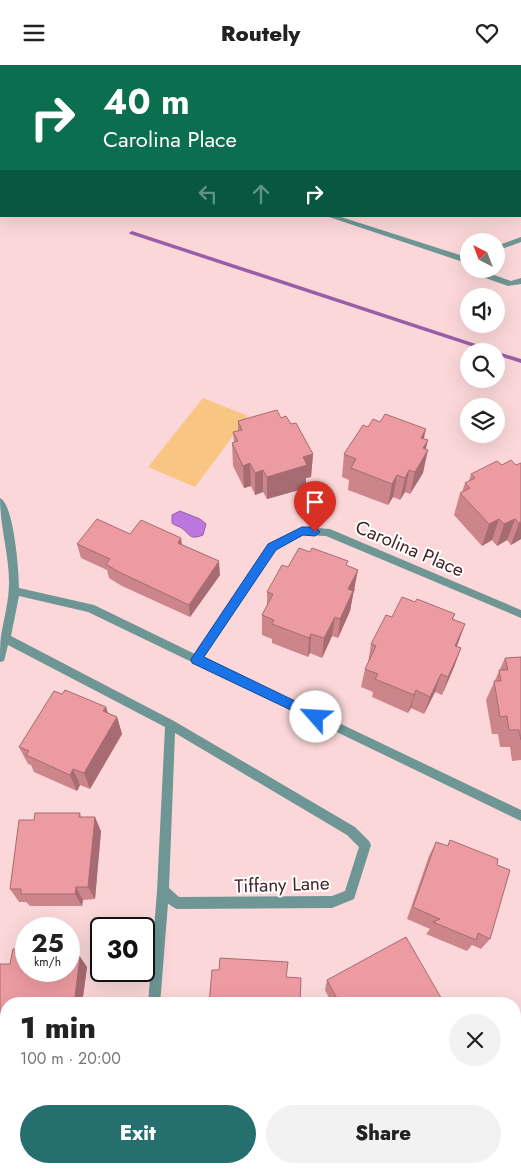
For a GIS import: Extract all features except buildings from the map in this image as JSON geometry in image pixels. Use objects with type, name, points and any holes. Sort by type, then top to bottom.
[{"type":"street","points":[[333,217],[460,257]]},
{"type":"street","points":[[505,245],[521,239]]},
{"type":"street","points":[[493,278],[511,285],[521,281]]},
{"type":"street","points":[[0,502],[15,591],[0,659]]},
{"type":"street","name":"Carolina Place","points":[[197,659],[272,547],[302,531],[328,532],[521,614]]},
{"type":"street","points":[[15,591],[90,608],[521,816]]},
{"type":"street","name":"Tiffany Lane","points":[[5,638],[170,724],[351,831],[365,845],[350,895],[332,902],[177,903],[163,891]]},
{"type":"street","points":[[155,997],[163,891],[170,724]]},
{"type":"shaded area","points":[[203,398],[248,416],[195,487],[148,467]]},
{"type":"shaded area","points":[[180,511],[200,519],[206,524],[203,535],[192,537],[172,523],[172,515]]},
{"type":"waterway","points":[[132,233],[468,343]]},
{"type":"waterway","points":[[505,356],[521,361]]},
{"type":"route","points":[[315,532],[302,531],[272,547],[197,659],[316,717]]}]
